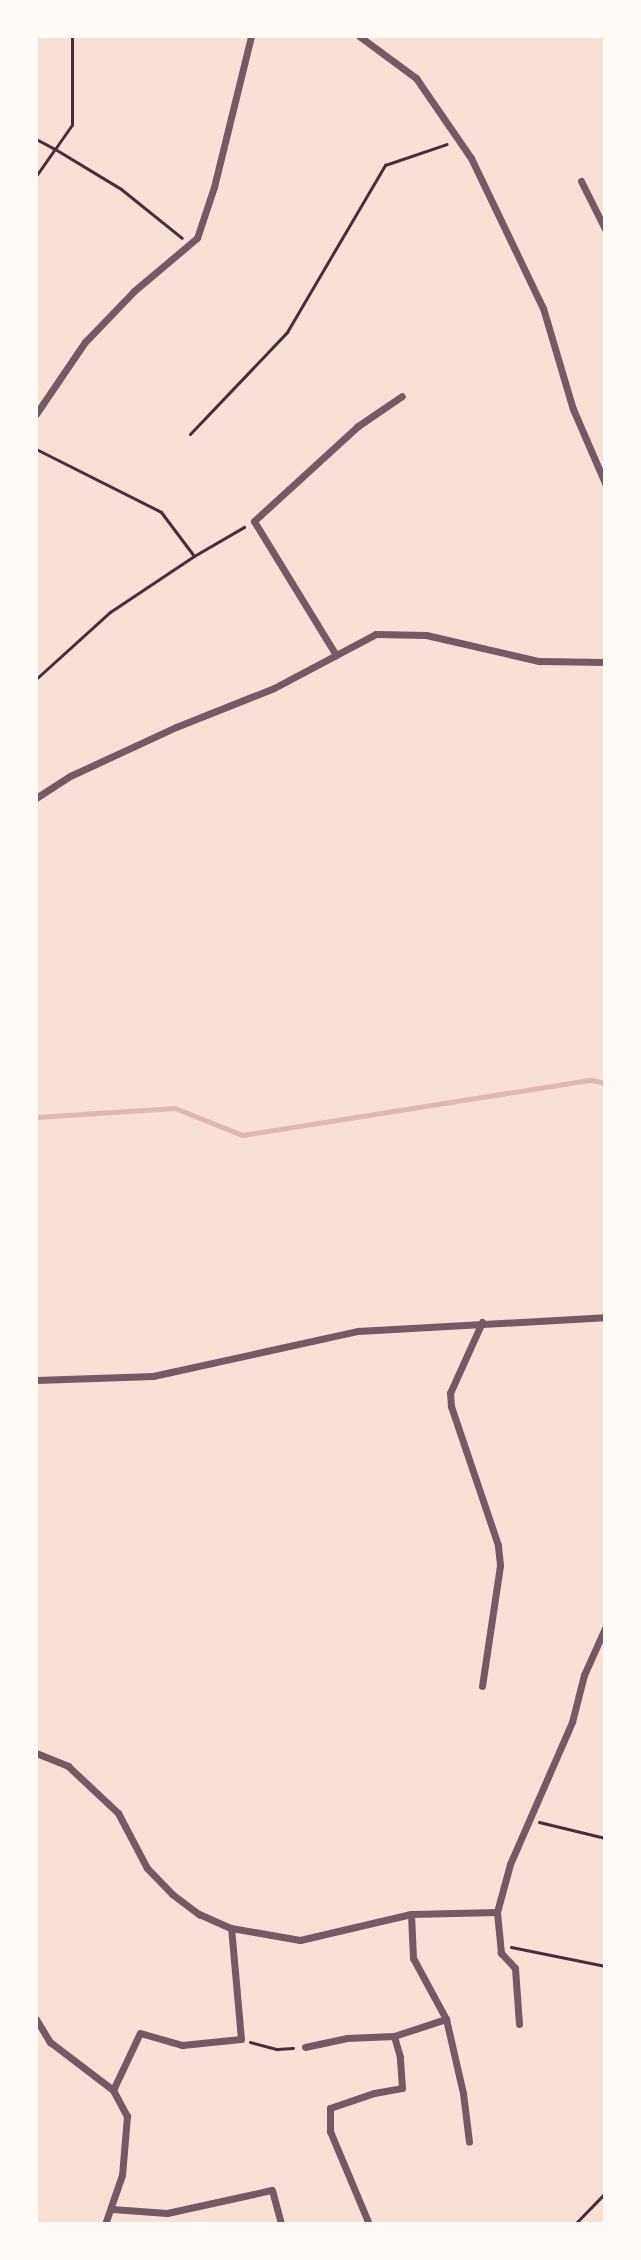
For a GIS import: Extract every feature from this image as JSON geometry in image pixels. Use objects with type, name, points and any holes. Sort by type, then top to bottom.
[{"type":"street","points":[[36,414],[85,342],[134,291],[191,246],[202,229],[251,36]]},
{"type":"street","points":[[359,36],[416,78],[459,139],[543,308],[573,409],[605,483]]},
{"type":"street","points":[[581,181],[605,229]]},
{"type":"street","points":[[336,655],[254,521],[358,426],[402,396]]},
{"type":"street","points":[[36,798],[70,776],[176,727],[274,688],[376,634],[390,632],[453,639],[539,661],[605,662]]},
{"type":"street","points":[[36,1380],[153,1376],[358,1331],[605,1317]]},
{"type":"street","points":[[482,1322],[450,1393],[451,1406],[498,1545],[500,1565],[482,1686]]},
{"type":"street","points":[[519,2024],[515,1968],[501,1953],[497,1912],[527,1819],[572,1722],[584,1675],[605,1628]]},
{"type":"street","points":[[36,1753],[68,1766],[118,1813],[147,1868],[172,1894],[199,1914],[231,1928],[300,1940],[411,1914],[497,1912]]},
{"type":"street","points":[[411,1914],[413,1958],[446,2019],[463,2093],[469,2142]]},
{"type":"street","points":[[113,2090],[140,2033],[182,2045],[241,2039],[231,1928]]},
{"type":"street","points":[[36,2019],[50,2042],[113,2090],[127,2116],[122,2175],[105,2224]]},
{"type":"street","points":[[305,2047],[347,2038],[394,2036],[446,2019]]},
{"type":"street","points":[[369,2224],[330,2131],[330,2108],[374,2093],[402,2088],[400,2057],[394,2036]]},
{"type":"street","points":[[112,2209],[167,2213],[272,2190],[281,2224]]},
{"type":"path","points":[[36,176],[72,125],[72,36]]},
{"type":"path","points":[[36,139],[121,189],[191,246]]},
{"type":"path","points":[[190,434],[287,332],[385,165],[459,139]]},
{"type":"path","points":[[36,449],[161,512],[194,556]]},
{"type":"path","points":[[36,679],[110,612],[194,556],[254,521]]},
{"type":"path","points":[[527,1819],[605,1838]]},
{"type":"path","points":[[499,1945],[605,1966]]},
{"type":"path","points":[[241,2039],[277,2049],[305,2047]]},
{"type":"path","points":[[575,2224],[605,2193]]},
{"type":"waterway","points":[[36,1117],[175,1108],[242,1135],[591,1080],[605,1083]]}]
